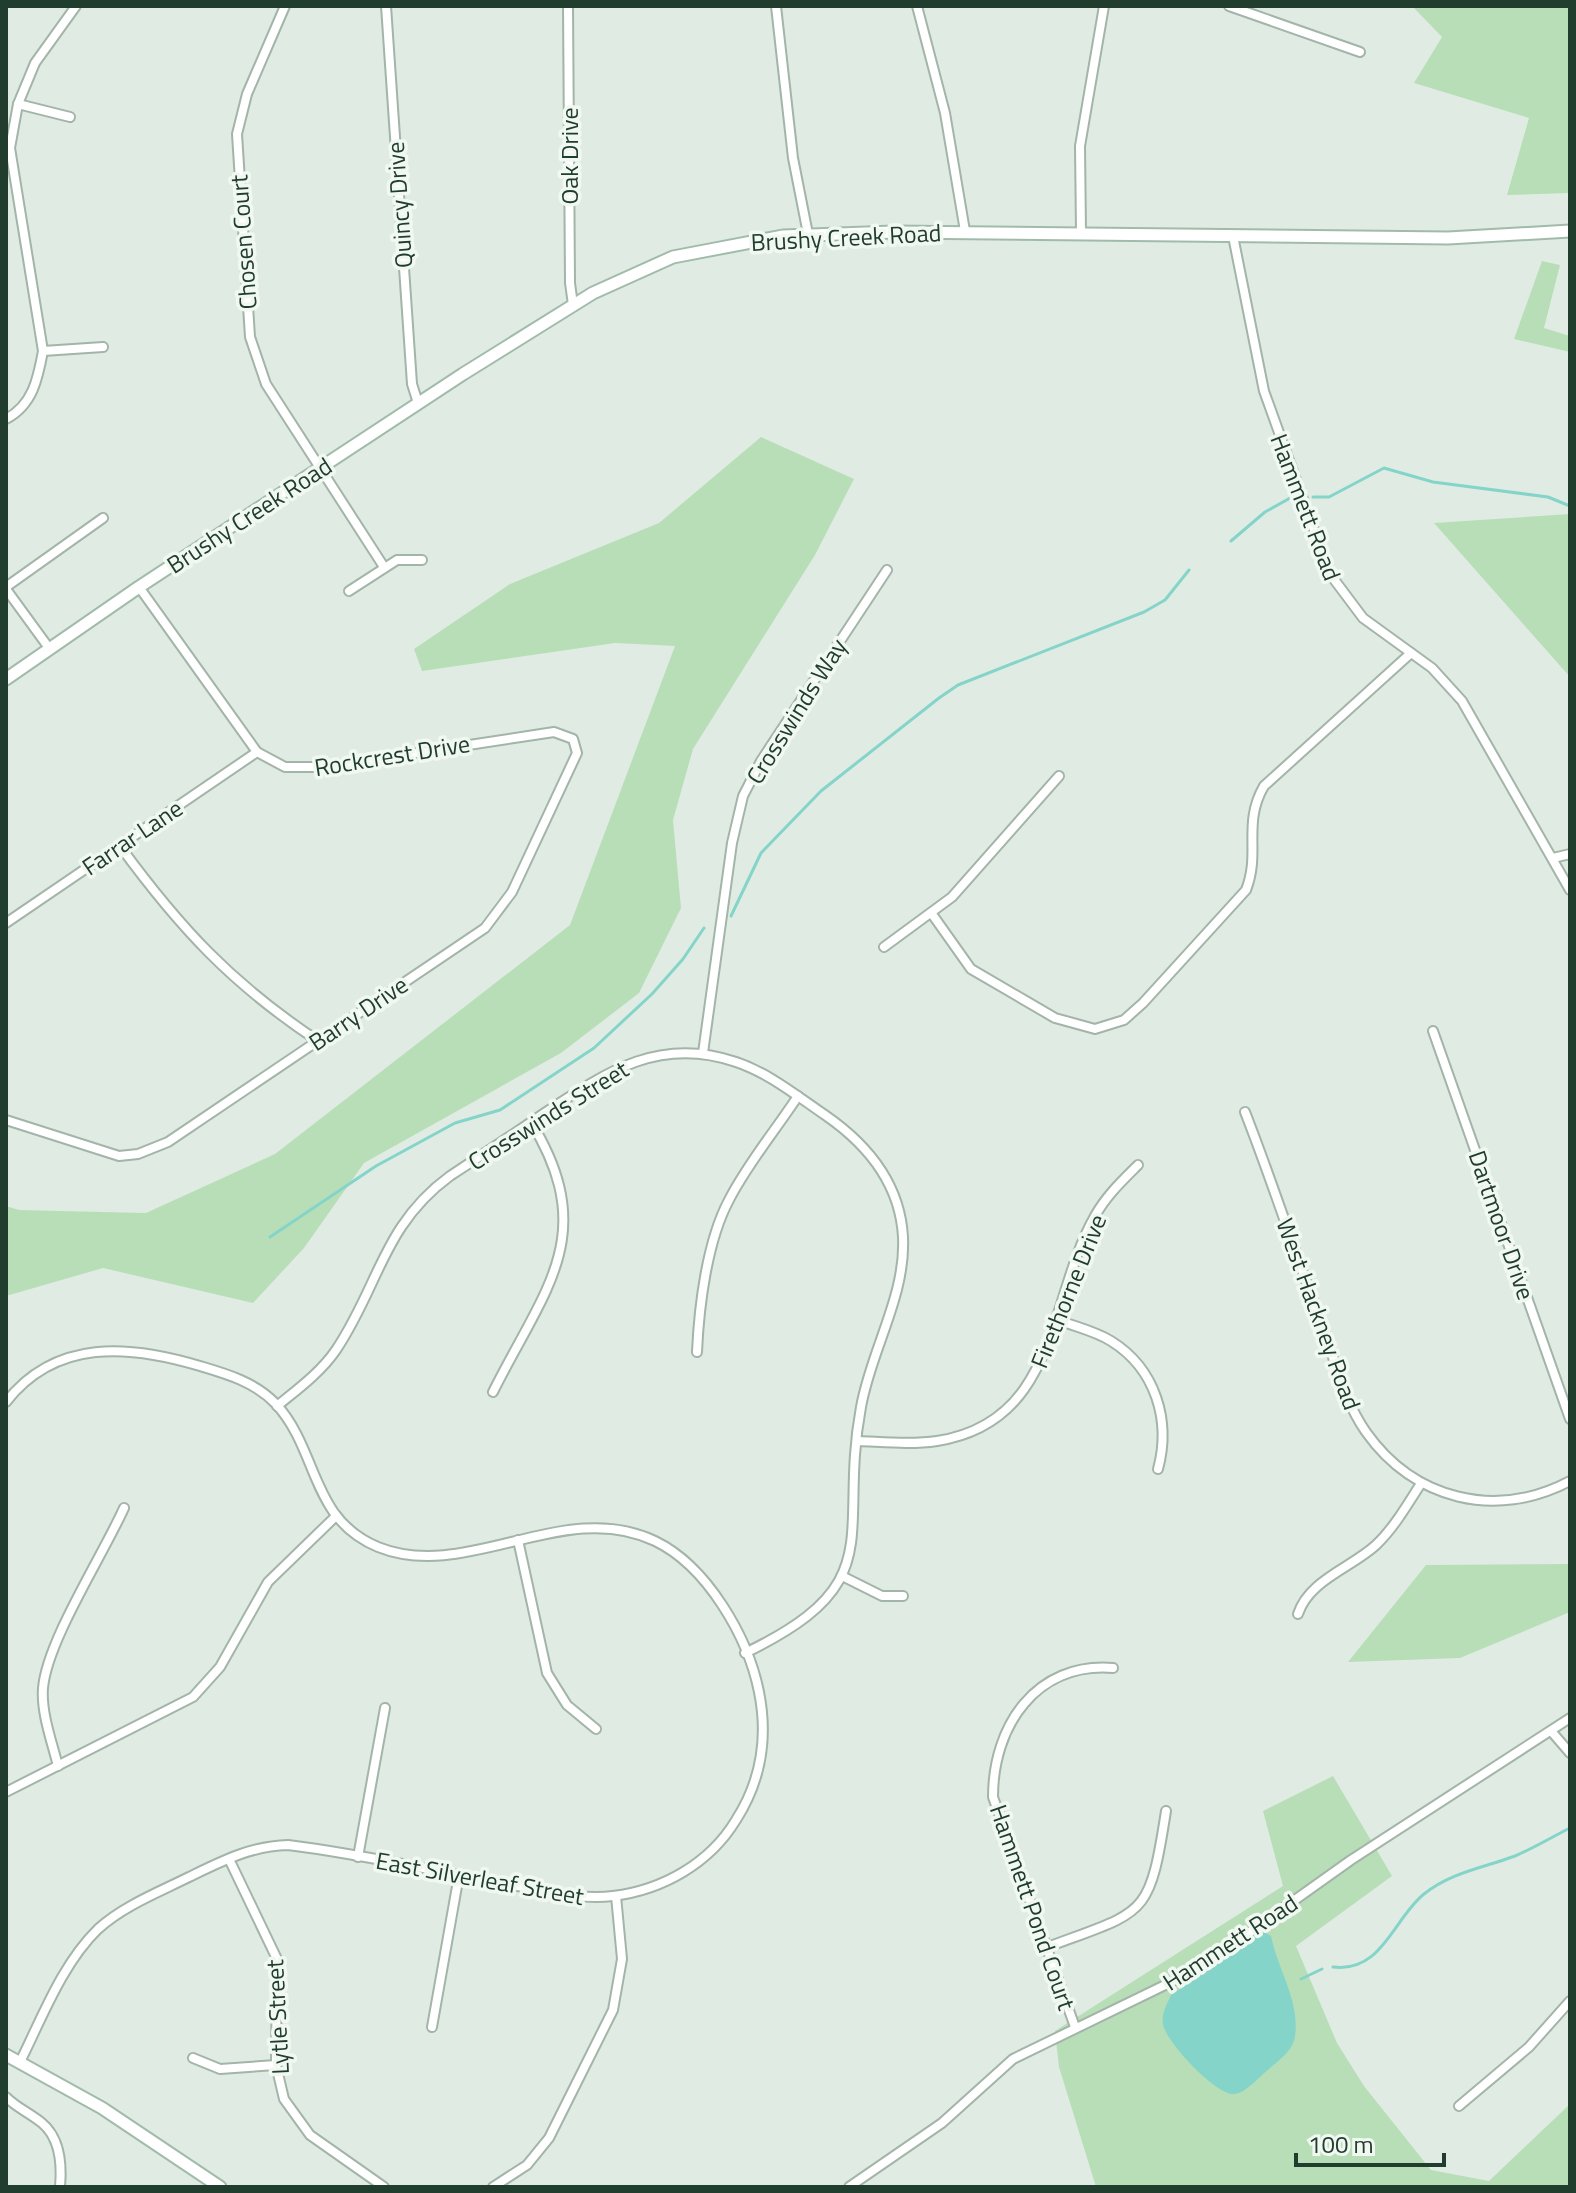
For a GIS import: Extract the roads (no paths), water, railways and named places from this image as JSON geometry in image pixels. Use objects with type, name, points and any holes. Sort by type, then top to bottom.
[{"type":"main road","name":"Brushy Creek Road","points":[[6,679],[139,587],[418,403],[573,305],[629,275],[673,257],[747,241],[808,234],[965,231],[1448,238],[1570,231]]},
{"type":"main road","points":[[6,2055],[146,2135],[220,2187]]},
{"type":"street","points":[[6,419],[20,412],[37,383],[43,351],[10,148],[18,104],[35,63],[76,6]]},
{"type":"street","name":"Chosen Court","points":[[285,6],[247,94],[237,134],[250,337],[259,369],[318,470],[384,567]]},
{"type":"street","name":"Quincy Drive","points":[[386,6],[412,384],[418,403]]},
{"type":"street","name":"Oak Drive","points":[[568,6],[570,283],[573,305]]},
{"type":"street","points":[[776,6],[793,158],[808,234]]},
{"type":"street","points":[[917,6],[945,113],[965,231]]},
{"type":"street","points":[[1081,232],[1080,146],[1104,6]]},
{"type":"street","points":[[1229,6],[1360,52]]},
{"type":"street","points":[[18,104],[70,117]]},
{"type":"street","name":"Hammett Road","points":[[1233,236],[1264,391],[1325,563],[1355,611],[1432,668],[1462,701],[1570,890]]},
{"type":"street","points":[[43,351],[103,347]]},
{"type":"street","points":[[49,648],[6,588],[103,518]]},
{"type":"street","points":[[349,591],[401,559],[422,560]]},
{"type":"street","name":"Crosswinds Way","points":[[703,1053],[730,858],[743,796],[761,761],[887,570]]},
{"type":"street","points":[[139,587],[257,752]]},
{"type":"street","points":[[932,914],[971,969],[1017,998],[1055,1018],[1095,1029],[1124,1020],[1246,890],[1254,869],[1250,817],[1264,786],[1411,653]]},
{"type":"street","name":"Rockcrest Drive","points":[[257,752],[279,765],[307,769],[541,733]]},
{"type":"street","name":"Barry Drive","points":[[6,1120],[112,1155],[138,1154],[168,1142],[466,943],[505,905],[577,753],[573,739],[562,733],[541,733]]},
{"type":"street","name":"Farrar Lane","points":[[6,923],[257,752]]},
{"type":"street","points":[[884,947],[952,897],[1059,776]]},
{"type":"street","points":[[120,846],[189,935],[260,1000],[318,1041]]},
{"type":"street","points":[[1553,858],[1570,854]]},
{"type":"street","name":"Dartmoor Drive","points":[[1433,1031],[1570,1419]]},
{"type":"street","name":"Crosswinds Street","points":[[277,1406],[320,1369],[336,1349],[394,1238],[416,1203],[531,1122],[621,1065],[669,1054],[703,1053],[754,1069],[844,1127],[870,1153],[890,1184],[902,1222],[901,1275],[865,1389],[858,1441],[852,1542],[842,1576],[829,1598],[812,1615],[745,1653]]},
{"type":"street","points":[[697,1352],[709,1259],[720,1219],[739,1182],[798,1096]]},
{"type":"street","name":"West Hackney Road","points":[[1245,1112],[1354,1411],[1378,1447],[1420,1485],[1469,1500],[1499,1502],[1532,1498],[1570,1481]]},
{"type":"street","points":[[493,1392],[555,1266],[565,1234],[560,1179],[551,1155],[531,1122]]},
{"type":"street","name":"Firethorne Drive","points":[[858,1441],[935,1441],[983,1424],[1030,1382],[1044,1359],[1095,1216],[1138,1165]]},
{"type":"street","points":[[1058,1320],[1110,1341],[1130,1356],[1145,1375],[1158,1399],[1162,1420],[1163,1448],[1158,1469]]},
{"type":"street","points":[[6,1402],[25,1381],[45,1367],[77,1354],[110,1349],[153,1354],[236,1377],[264,1393],[277,1406],[335,1517],[268,1582],[220,1667],[202,1689],[177,1707],[6,1792]]},
{"type":"street","points":[[1298,1614],[1303,1601],[1315,1588],[1384,1537],[1420,1485]]},
{"type":"street","points":[[58,1766],[43,1702],[45,1675],[59,1639],[124,1508]]},
{"type":"street","name":"East Silverleaf Street","points":[[20,2062],[72,1963],[99,1929],[135,1904],[253,1848],[288,1845],[577,1896],[616,1896],[652,1887],[687,1870],[718,1844],[742,1812],[758,1773],[764,1734],[758,1688],[745,1653],[706,1582],[683,1558],[657,1542],[628,1531],[599,1527],[442,1555],[410,1556],[375,1546],[335,1517]]},
{"type":"street","points":[[518,1540],[547,1673],[567,1705],[596,1729]]},
{"type":"street","points":[[842,1576],[882,1596],[903,1596]]},
{"type":"street","name":"Hammett Pond Court","points":[[1075,2027],[993,1797],[997,1749],[1009,1722],[1026,1699],[1049,1684],[1088,1666],[1113,1668]]},
{"type":"street","points":[[358,1857],[385,1708]]},
{"type":"street","name":"Hammett Road","points":[[849,2187],[942,2123],[1013,2059],[1198,1969],[1351,1860],[1570,1718]]},
{"type":"street","points":[[1551,1731],[1570,1753]]},
{"type":"street","points":[[1045,1948],[1121,1919],[1139,1908],[1149,1894],[1156,1874],[1166,1811]]},
{"type":"street","name":"Lytle Street","points":[[229,1859],[277,1959],[276,2065],[284,2099],[301,2125],[324,2147],[384,2187]]},
{"type":"street","points":[[432,2027],[459,1875]]},
{"type":"street","points":[[493,2187],[527,2165],[549,2138],[613,2010],[622,1959],[616,1896]]},
{"type":"street","points":[[1459,2106],[1529,2047],[1570,2001]]},
{"type":"street","points":[[193,2058],[220,2069],[276,2065]]},
{"type":"street","points":[[6,2097],[20,2110],[43,2123],[60,2151],[60,2187]]},
{"type":"water","points":[[1264,1932],[1271,1936],[1291,1998],[1295,2036],[1285,2055],[1253,2084],[1239,2093],[1227,2093],[1205,2078],[1173,2043],[1163,2024],[1164,2013],[1171,1995]]},
{"type":"waterway","points":[[1313,497],[1329,497],[1384,468],[1433,482],[1548,497],[1570,506]]},
{"type":"waterway","points":[[1231,541],[1265,512],[1292,497]]},
{"type":"waterway","points":[[731,916],[761,853],[821,791],[939,698],[958,685],[1144,612],[1165,600],[1189,570]]},
{"type":"waterway","points":[[270,1237],[376,1166],[455,1123],[500,1110],[594,1048],[652,994],[683,959],[704,928]]},
{"type":"waterway","points":[[1333,1967],[1350,1967],[1364,1962],[1385,1942],[1413,1905],[1435,1887],[1457,1875],[1515,1856],[1570,1828]]},
{"type":"waterway","points":[[1301,1979],[1322,1969]]}]
